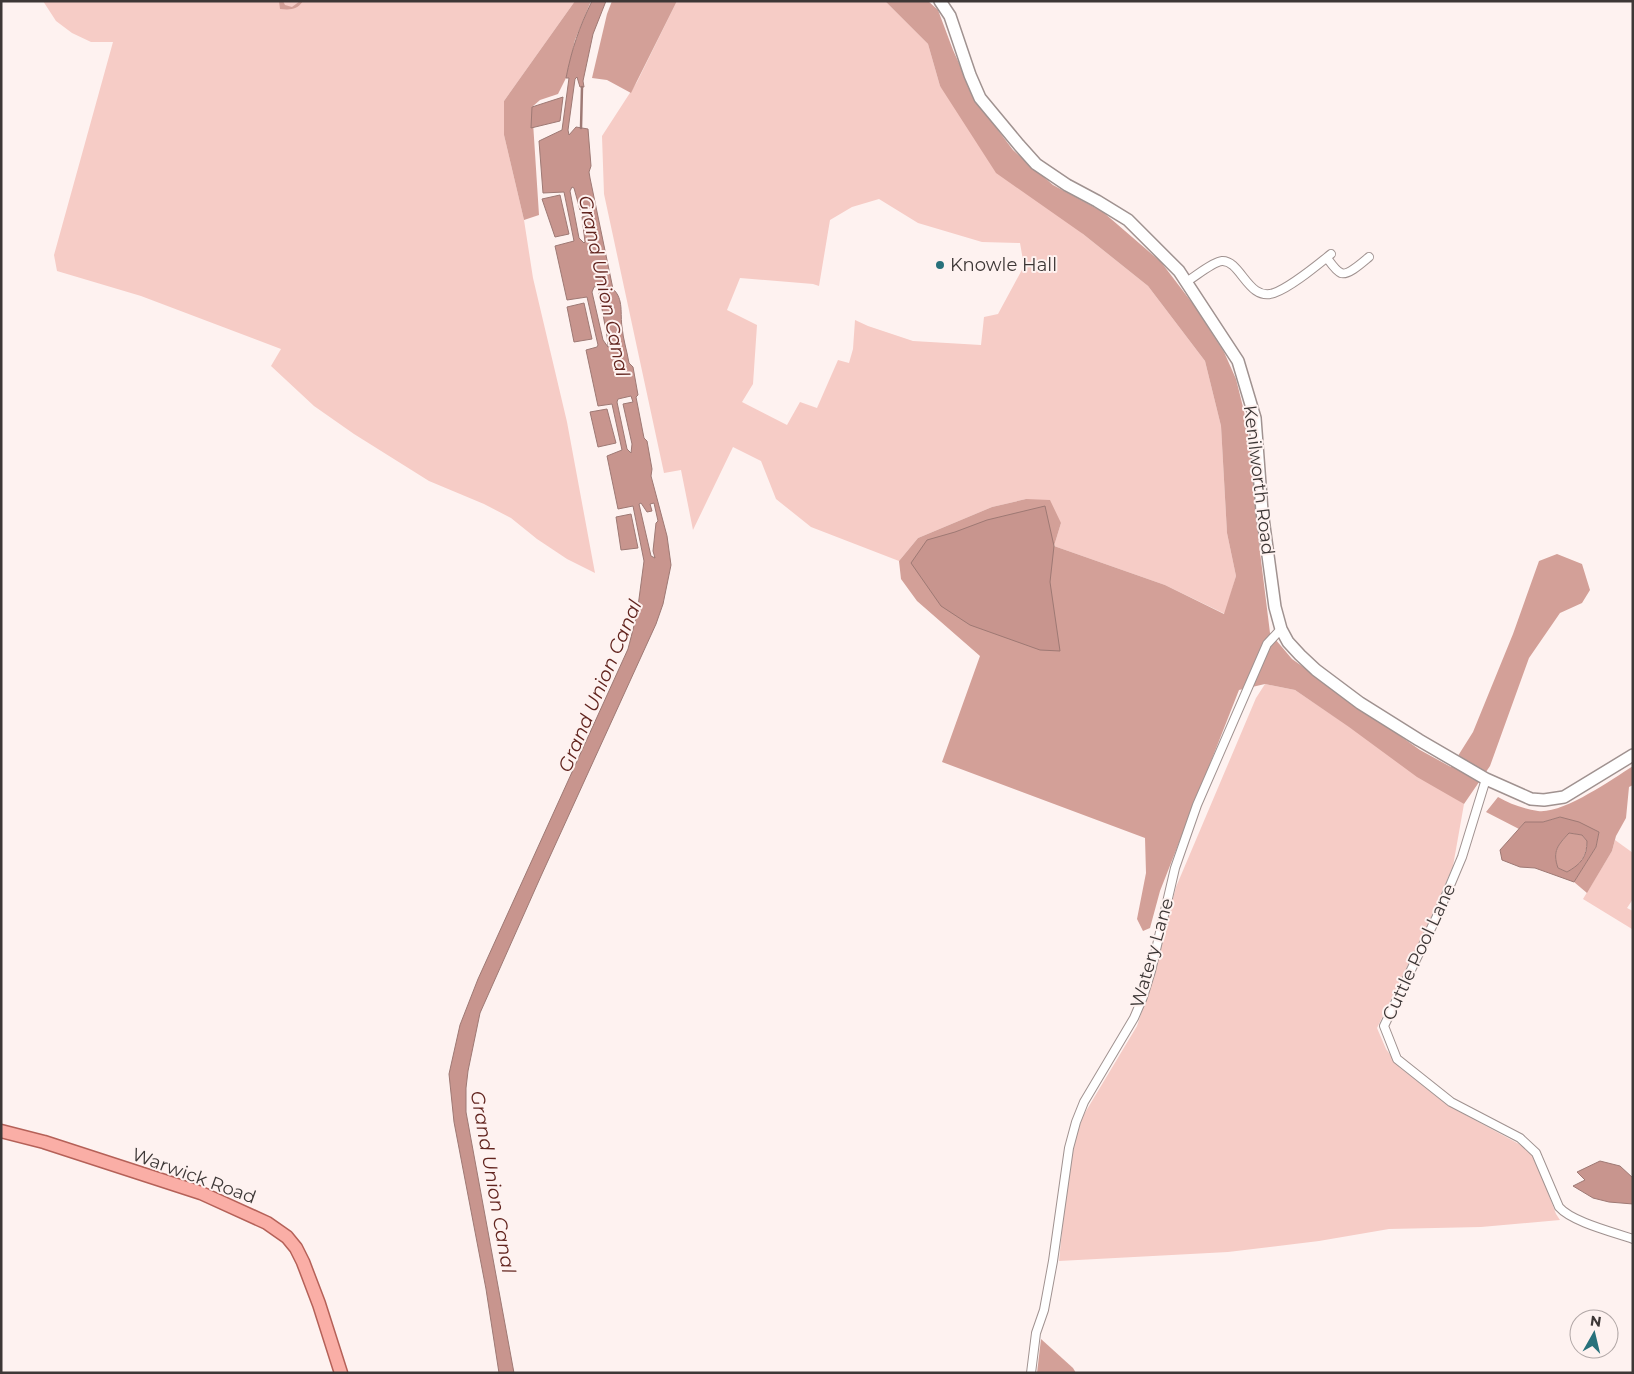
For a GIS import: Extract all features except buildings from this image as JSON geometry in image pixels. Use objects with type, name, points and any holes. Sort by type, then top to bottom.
[{"type":"main road","name":"Kenilworth Road","points":[[940,1],[950,16],[980,98],[1036,164],[1067,185],[1128,220],[1179,272],[1238,361],[1254,418],[1263,521],[1275,607],[1281,628],[1288,642],[1316,670],[1360,702],[1419,740],[1486,779],[1522,796],[1544,800],[1564,796],[1633,755]]},
{"type":"main road","name":"Warwick Road","points":[[1,1131],[44,1142],[201,1194],[267,1223],[287,1237],[296,1248],[303,1262],[319,1304],[341,1373]]},
{"type":"street","points":[[1186,282],[1217,262],[1224,261],[1230,264],[1253,289],[1260,293],[1273,294],[1329,256],[1340,273],[1344,274],[1369,257]]},
{"type":"street","name":"Watery Lane","points":[[1031,1373],[1036,1333],[1044,1310],[1053,1261],[1069,1148],[1076,1122],[1084,1102],[1134,1018],[1143,997],[1151,971],[1175,868],[1197,805],[1267,644],[1281,628]]},
{"type":"street","name":"Cuttle Pool Lane","points":[[1486,779],[1462,857],[1438,914],[1384,1026],[1397,1059],[1451,1102],[1530,1145],[1536,1153],[1562,1212],[1576,1219],[1633,1239]]},
{"type":"shaded area","points":[[43,1],[575,1],[504,101],[504,135],[524,220],[533,278],[567,422],[595,573],[567,559],[537,539],[511,518],[484,504],[429,481],[354,434],[314,406],[271,366],[281,349],[141,296],[57,271],[54,255],[113,42],[91,42],[72,33],[56,21]]},
{"type":"shaded area","points":[[279,1],[283,1],[285,5],[292,7],[303,1],[296,8],[280,9]]},
{"type":"shaded area","points":[[575,1],[591,1],[575,40],[566,78],[558,94],[540,100],[532,107],[539,215],[524,220],[504,135],[504,101]]},
{"type":"shaded area","points":[[592,1],[606,1],[593,34],[583,81],[584,87],[580,87],[577,77],[575,79],[568,130],[569,135],[576,127],[588,129],[590,178],[613,289],[619,297],[623,336],[629,363],[633,367],[638,395],[636,397],[652,469],[651,476],[667,536],[671,565],[663,604],[656,624],[480,1013],[468,1071],[466,1112],[514,1373],[499,1373],[486,1289],[454,1122],[449,1074],[460,1025],[478,979],[628,649],[637,614],[644,561],[633,506],[618,509],[607,456],[622,450],[612,404],[598,406],[586,350],[598,345],[587,297],[567,300],[555,246],[574,241],[564,192],[543,193],[539,141],[562,130],[569,78],[566,78],[573,48]],"holes":[[[572,187],[574,188],[580,210],[592,208],[593,214],[582,217],[584,243],[579,238],[570,191]],[[606,284],[608,291],[599,293],[608,347],[603,340],[592,292],[594,287]],[[631,396],[633,402],[623,404],[632,444],[631,453],[627,449],[617,402],[618,399]],[[641,503],[647,512],[652,511],[650,504],[654,503],[658,521],[656,523],[653,551],[655,558],[651,556],[639,504]]]},
{"type":"shaded area","points":[[612,1],[677,1],[631,93],[607,80],[592,78],[607,14]]},
{"type":"shaded area","points":[[677,1],[885,1],[928,44],[940,86],[1083,234],[1148,286],[1205,361],[1221,426],[1227,533],[1236,576],[1225,614],[1165,585],[1054,546],[1061,523],[1026,499],[992,507],[918,538],[899,561],[811,527],[776,499],[761,461],[733,447],[693,530],[681,470],[664,473],[604,194],[602,136],[637,82]],"holes":[[[879,199],[918,223],[982,242],[1020,243],[1024,266],[998,314],[984,317],[981,345],[913,341],[855,320],[853,349],[849,363],[838,360],[817,408],[800,402],[787,425],[742,402],[753,384],[757,325],[727,310],[740,278],[819,286],[830,220],[852,207]]]},
{"type":"shaded area","points":[[885,1],[928,1],[938,10],[953,50],[976,101],[1013,150],[1053,185],[1103,212],[1161,262],[1193,304],[1224,352],[1236,379],[1255,472],[1260,552],[1270,633],[1292,659],[1420,750],[1451,767],[1473,732],[1513,634],[1539,561],[1557,554],[1582,564],[1590,590],[1582,603],[1560,613],[1529,658],[1490,766],[1464,804],[1417,777],[1295,690],[1265,684],[1239,690],[1160,891],[1150,928],[1143,931],[1137,919],[1146,873],[1145,838],[942,762],[980,656],[917,601],[901,579],[899,561],[918,538],[992,507],[1026,499],[1050,500],[1061,523],[1054,546],[1165,585],[1224,614],[1236,576],[1227,533],[1221,426],[1205,361],[1148,286],[1083,234],[996,173],[940,86],[928,44]]},
{"type":"shaded area","points":[[563,97],[560,121],[531,128],[532,107]]},
{"type":"shaded area","points":[[560,195],[569,234],[555,237],[542,199]]},
{"type":"shaded area","points":[[584,303],[592,339],[574,342],[567,307]]},
{"type":"shaded area","points":[[607,409],[616,443],[598,447],[590,412]]},
{"type":"shaded area","points":[[1045,506],[1054,546],[1050,582],[1060,651],[1040,650],[970,625],[941,606],[911,563],[927,540],[987,520]]},
{"type":"shaded area","points":[[631,514],[638,548],[621,550],[616,517]]},
{"type":"shaded area","points":[[1265,684],[1295,690],[1464,804],[1453,866],[1428,924],[1377,1028],[1386,1049],[1399,1067],[1447,1105],[1519,1144],[1534,1156],[1560,1220],[1481,1227],[1389,1229],[1319,1241],[1228,1252],[1059,1261],[1067,1180],[1074,1143],[1083,1116],[1137,1026],[1151,984],[1176,887],[1256,698]]},
{"type":"shaded area","points":[[1633,766],[1633,785],[1629,787],[1626,818],[1616,836],[1612,851],[1587,893],[1574,882],[1596,847],[1599,832],[1560,817],[1543,822],[1525,822],[1519,829],[1486,812],[1498,797],[1517,806],[1538,811],[1548,811],[1587,795]]},
{"type":"shaded area","points":[[1560,817],[1579,822],[1599,832],[1596,847],[1574,882],[1535,868],[1520,867],[1502,860],[1500,850],[1525,822],[1543,822]],"holes":[[[1569,833],[1582,835],[1587,841],[1586,851],[1582,860],[1567,872],[1558,868],[1556,853],[1562,841]]]},
{"type":"shaded area","points":[[1569,833],[1582,835],[1587,841],[1582,860],[1567,872],[1558,868],[1556,853],[1559,845]]},
{"type":"shaded area","points":[[1615,840],[1633,853],[1633,899],[1627,908],[1633,911],[1632,929],[1583,899],[1612,851]]},
{"type":"shaded area","points":[[1600,1161],[1620,1166],[1633,1178],[1633,1204],[1609,1202],[1593,1198],[1573,1186],[1585,1180],[1577,1172]]},
{"type":"shaded area","points":[[1041,1339],[1073,1368],[1076,1373],[1037,1373]]},
{"type":"waterway","points":[[581,128],[582,87]]},
{"type":"place","name":"Knowle Hall","points":[[940,265]]},
{"type":"water label","name":"Grand Union Canal","points":[[604,286]]},
{"type":"water label","name":"Grand Union Canal","points":[[600,686]]},
{"type":"water label","name":"Grand Union Canal","points":[[493,1182]]}]
